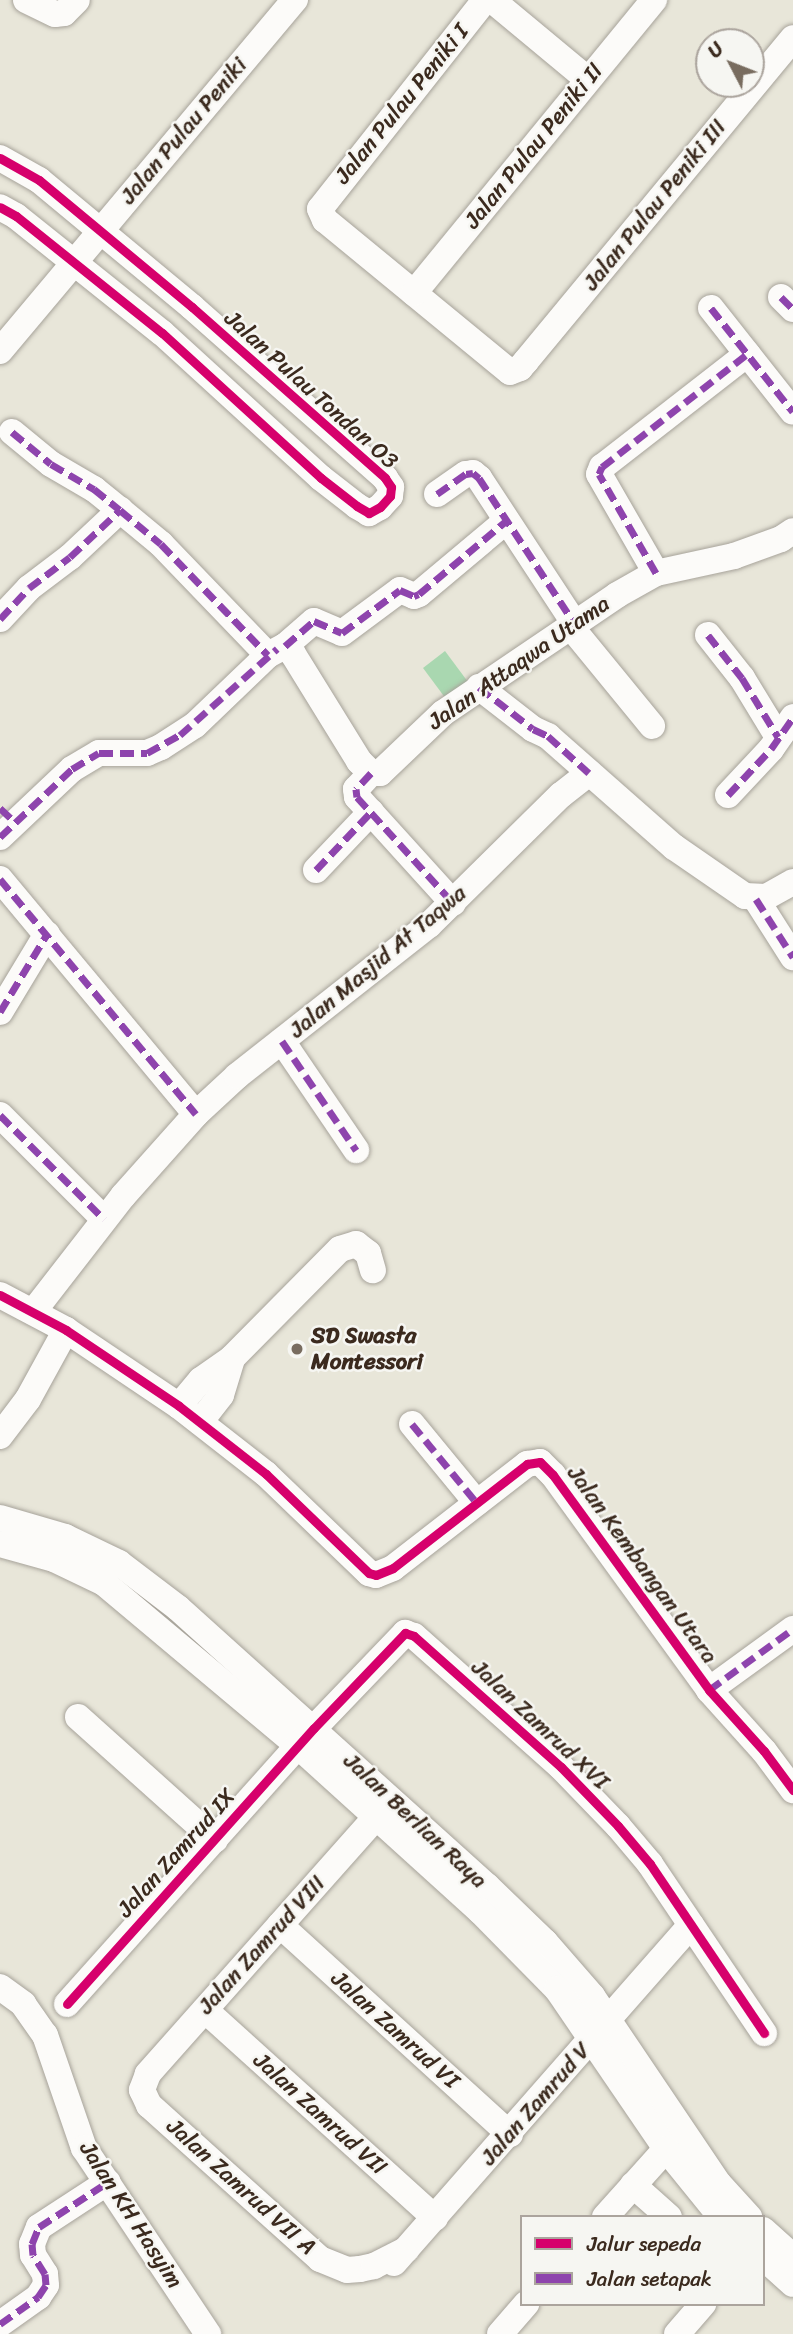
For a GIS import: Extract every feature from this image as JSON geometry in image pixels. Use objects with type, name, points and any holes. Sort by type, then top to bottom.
[{"type":"street","points":[[26,0],[55,14],[64,13],[77,0]]},
{"type":"street","name":"Jalan Pulau Peniki","points":[[0,351],[295,0]]},
{"type":"street","name":"Jalan Pulau Peniki I","points":[[414,293],[325,220],[320,209],[485,0]]},
{"type":"street","points":[[492,0],[587,79]]},
{"type":"street","name":"Jalan Pulau Peniki II","points":[[414,293],[654,0]]},
{"type":"street","name":"Jalan Pulau Peniki III","points":[[414,293],[505,370],[514,371],[526,361],[793,38]]},
{"type":"street","name":"Jalan Pulau Tondan O3","points":[[0,158],[38,180],[192,307],[385,478],[391,487],[390,496],[380,507],[369,513],[357,506],[321,478],[162,333],[0,207]]},
{"type":"street","points":[[711,307],[793,412]]},
{"type":"street","points":[[656,573],[599,474],[602,467],[747,354]]},
{"type":"street","points":[[12,432],[51,464],[94,489],[162,544],[277,650],[359,761],[371,773],[356,789],[357,797],[453,903]]},
{"type":"street","points":[[437,494],[466,474],[473,473],[573,625],[652,726]]},
{"type":"street","points":[[0,619],[29,588],[70,557],[120,510]]},
{"type":"street","points":[[5,822],[72,769],[99,753],[147,753],[171,741],[195,725],[277,650],[314,621],[342,633],[400,590],[414,596],[419,594],[506,521]]},
{"type":"street","name":"Jalan Attaqwa Utama","points":[[371,773],[385,770],[427,727],[479,687],[656,573],[734,556],[782,539],[793,531]]},
{"type":"street","points":[[708,635],[742,678],[789,723],[728,795]]},
{"type":"street","points":[[479,687],[533,729],[548,736],[674,847],[745,896],[757,899],[793,882]]},
{"type":"street","name":"Jalan Masjid At Taqwa","points":[[33,1311],[104,1219],[196,1114],[237,1076],[453,903],[561,795],[589,773]]},
{"type":"street","points":[[316,870],[371,812]]},
{"type":"street","points":[[0,879],[196,1114]]},
{"type":"street","points":[[757,899],[793,957]]},
{"type":"street","points":[[0,1012],[47,934]]},
{"type":"street","points":[[282,1041],[356,1150]]},
{"type":"street","points":[[0,1115],[104,1219]]},
{"type":"street","points":[[178,1406],[201,1380],[232,1357],[340,1249],[356,1244],[368,1253],[373,1270]]},
{"type":"street","name":"Jalan Kembangan Utara","points":[[0,1295],[66,1330],[200,1422],[266,1474],[369,1573],[376,1575],[393,1568],[527,1464],[540,1462],[553,1475],[709,1690],[764,1751],[793,1790]]},
{"type":"street","points":[[0,1436],[28,1399],[66,1330]]},
{"type":"street","points":[[200,1422],[221,1395],[232,1357]]},
{"type":"street","points":[[412,1424],[477,1503]]},
{"type":"street","name":"Jalan Berlian Raya","points":[[0,1518],[65,1537],[111,1573],[178,1608],[306,1737],[376,1817],[535,1963],[601,2031],[719,2184],[748,2215]]},
{"type":"street","name":"Jalan Berlian Raya","points":[[0,1544],[111,1573]]},
{"type":"street","points":[[709,1690],[793,1629]]},
{"type":"street","name":"Jalan Zamrud XVI","points":[[306,1737],[398,1638],[405,1633],[414,1636],[561,1767],[618,1826],[650,1864],[764,2033]]},
{"type":"street","points":[[78,1717],[215,1840]]},
{"type":"street","name":"Jalan Berlian Raya","points":[[306,1737],[545,1942],[576,1976],[601,2031],[666,2149],[719,2215]]},
{"type":"street","name":"Jalan Zamrud IX","points":[[67,2004],[306,1737]]},
{"type":"street","name":"Jalan Zamrud VIII","points":[[148,2074],[376,1817]]},
{"type":"street","name":"Jalan Zamrud VI","points":[[280,1925],[510,2134]]},
{"type":"street","name":"Jalan Zamrud V","points":[[377,2281],[601,2031],[691,1925]]},
{"type":"street","name":"Jalan KH Hasyim","points":[[0,1987],[23,2004],[45,2035],[78,2137],[208,2334]]},
{"type":"street","name":"Jalan Zamrud VII","points":[[205,2010],[435,2218]]},
{"type":"street","name":"Jalan Zamrud VII A","points":[[148,2074],[142,2090],[149,2105],[320,2259],[340,2268],[360,2269],[374,2266],[406,2250]]},
{"type":"street","points":[[606,2215],[666,2149]]},
{"type":"street","points":[[0,2324],[38,2297],[46,2285],[45,2274],[33,2255],[32,2244],[39,2227],[108,2182]]},
{"type":"street","points":[[633,2185],[666,2215]]},
{"type":"street","points":[[765,2232],[793,2257]]},
{"type":"street","points":[[765,2259],[793,2284]]},
{"type":"street","points":[[499,2334],[524,2306]]},
{"type":"street","points":[[677,2334],[702,2306]]},
{"type":"green space","points":[[445,651],[474,690],[452,707],[423,668]]},
{"type":"marked path","points":[[781,297],[793,309]]},
{"type":"marked path","points":[[711,308],[793,412]]},
{"type":"marked path","points":[[656,573],[599,474],[602,467],[747,354]]},
{"type":"marked path","points":[[12,432],[51,464],[94,489],[120,510]]},
{"type":"marked path","points":[[437,494],[466,474],[473,473],[479,478],[575,624]]},
{"type":"marked path","points":[[0,619],[29,588],[70,557],[120,510],[161,544],[268,655]]},
{"type":"marked path","points":[[285,646],[314,621],[342,633],[400,590],[414,596],[419,594],[506,521]]},
{"type":"marked path","points":[[708,635],[742,678],[778,737]]},
{"type":"marked path","points":[[0,837],[72,769],[99,753],[147,753],[180,735],[277,649]]},
{"type":"marked path","points":[[479,687],[533,729],[548,736],[589,773]]},
{"type":"marked path","points":[[728,795],[771,749],[793,717]]},
{"type":"marked path","points":[[371,773],[356,789],[357,797],[453,903]]},
{"type":"marked path","points":[[0,808],[14,821]]},
{"type":"marked path","points":[[316,870],[371,812]]},
{"type":"marked path","points":[[0,879],[196,1114]]},
{"type":"marked path","points":[[756,899],[793,957]]},
{"type":"marked path","points":[[0,1012],[47,934]]},
{"type":"marked path","points":[[282,1041],[356,1150]]},
{"type":"marked path","points":[[0,1115],[104,1219]]},
{"type":"marked path","points":[[412,1424],[477,1503]]},
{"type":"marked path","points":[[709,1690],[793,1629]]},
{"type":"marked path","points":[[0,2324],[38,2297],[46,2285],[45,2274],[33,2255],[32,2244],[39,2227],[108,2182]]},
{"type":"cycle path","points":[[0,158],[39,180],[192,307],[385,478],[391,487],[390,496],[380,507],[369,513],[357,506],[321,478],[162,333],[16,216],[0,207]]},
{"type":"cycle path","points":[[0,1295],[66,1330],[179,1406],[266,1474],[369,1573],[376,1575],[393,1568],[527,1464],[540,1462],[553,1475],[709,1690],[764,1751],[793,1790]]},
{"type":"cycle path","points":[[67,2004],[314,1728],[405,1633],[414,1636],[561,1767],[618,1826],[650,1864],[764,2033]]},
{"type":"place","name":"SD Swasta Montessori","points":[[297,1349]]}]
